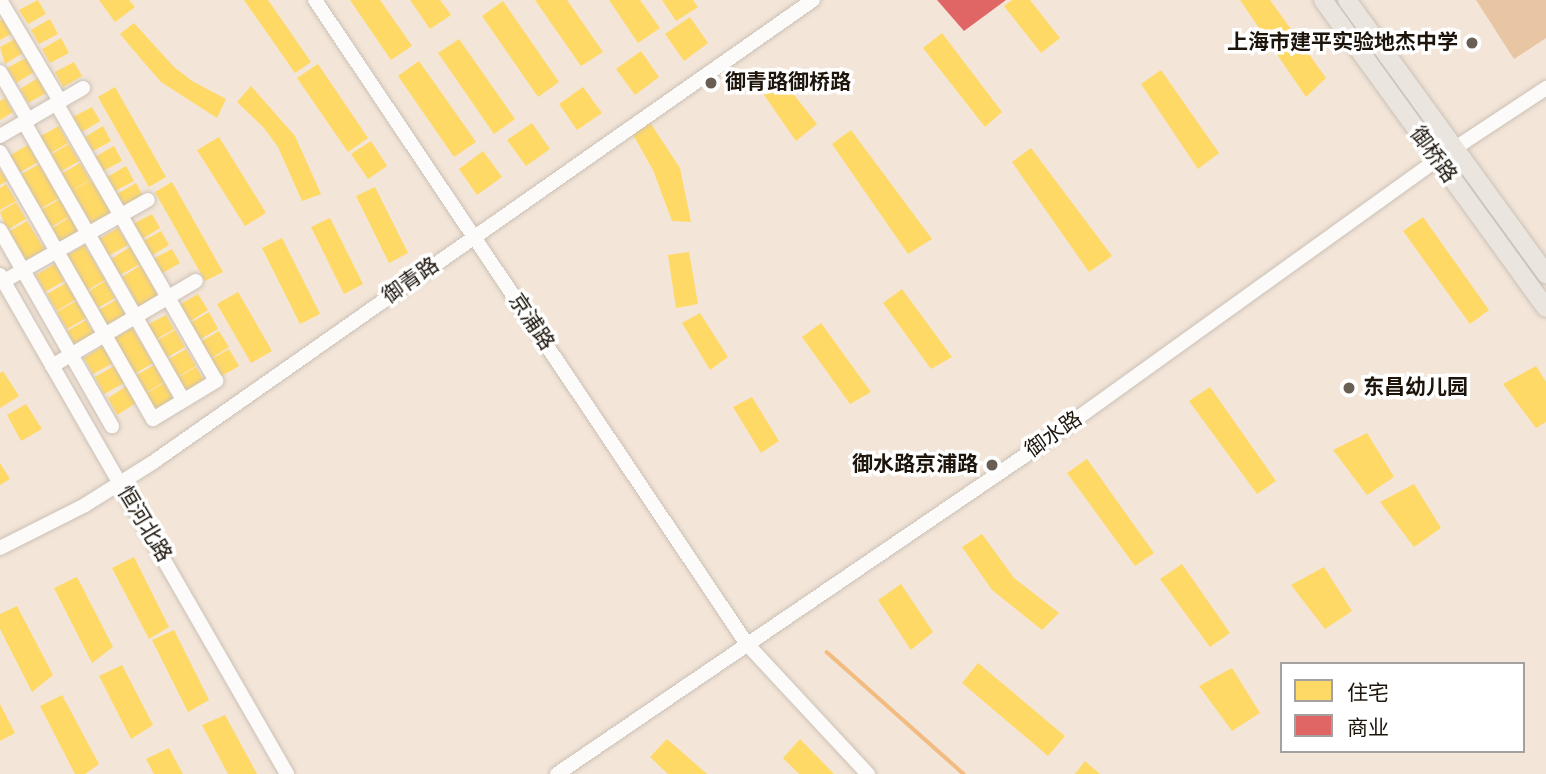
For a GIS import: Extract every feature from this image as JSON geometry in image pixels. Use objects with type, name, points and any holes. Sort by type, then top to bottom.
[{"type":"main road","name":"御桥路","points":[[1323,0],[1546,307]]},
{"type":"main road","name":"御桥路","points":[[1348,0],[1453,150],[1546,274]]},
{"type":"street","points":[[0,152],[153,419],[216,381],[1,0]]},
{"type":"street","name":"京浦路","points":[[315,0],[747,645],[867,774]]},
{"type":"street","name":"御青路","points":[[0,548],[120,484],[813,0]]},
{"type":"street","points":[[0,72],[183,400]]},
{"type":"street","points":[[0,136],[83,88]]},
{"type":"street","name":"御水路","points":[[557,774],[1033,450],[1437,160],[1546,88]]},
{"type":"street","points":[[2,278],[23,270],[148,200]]},
{"type":"street","points":[[0,230],[113,426]]},
{"type":"street","name":"恒河北路","points":[[2,278],[287,774]]},
{"type":"street","points":[[52,366],[196,281]]},
{"type":"shaded area","points":[[1476,0],[1546,0],[1546,38],[1514,59]]},
{"type":"building: 住宅","points":[[38,0],[46,14],[28,24],[19,10]]},
{"type":"building: 住宅","points":[[99,0],[129,0],[135,7],[115,22]]},
{"type":"building: 住宅","points":[[244,0],[268,0],[311,62],[295,73]]},
{"type":"building: 住宅","points":[[350,0],[380,0],[412,46],[391,60]]},
{"type":"building: 住宅","points":[[410,0],[440,0],[451,15],[430,29]]},
{"type":"building: 住宅","points":[[535,0],[567,0],[603,52],[581,66]]},
{"type":"building: 住宅","points":[[609,0],[640,0],[660,28],[638,43]]},
{"type":"building: 住宅","points":[[662,0],[693,0],[698,7],[676,21]]},
{"type":"building: 住宅","points":[[1012,0],[1030,0],[1060,38],[1041,53],[1004,6]]},
{"type":"building: 住宅","points":[[1240,0],[1270,0],[1326,78],[1306,97]]},
{"type":"building: 住宅","points":[[503,1],[559,82],[538,97],[482,16]]},
{"type":"building: 住宅","points":[[690,17],[708,43],[684,61],[665,34]]},
{"type":"building: 住宅","points":[[3,19],[11,34],[0,40],[0,21]]},
{"type":"building: 住宅","points":[[50,19],[58,34],[39,44],[31,30]]},
{"type":"building: 住宅","points":[[134,23],[174,67],[192,81],[226,99],[217,118],[161,82],[120,34]]},
{"type":"building: 住宅","points":[[942,33],[1002,112],[985,127],[923,48]]},
{"type":"building: 住宅","points":[[61,38],[69,53],[50,63],[42,49]]},
{"type":"building: 住宅","points":[[15,39],[23,53],[5,64],[0,47]]},
{"type":"building: 住宅","points":[[459,39],[515,119],[494,134],[438,53]]},
{"type":"building: 住宅","points":[[641,51],[659,77],[635,95],[616,69]]},
{"type":"building: 住宅","points":[[26,58],[34,72],[16,83],[7,68]]},
{"type":"building: 住宅","points":[[419,61],[476,142],[454,157],[398,76]]},
{"type":"building: 住宅","points":[[74,62],[82,76],[63,87],[55,72]]},
{"type":"building: 住宅","points":[[318,64],[368,138],[348,152],[297,78]]},
{"type":"building: 住宅","points":[[1161,70],[1219,153],[1198,169],[1141,84]]},
{"type":"building: 住宅","points":[[38,78],[46,93],[28,103],[20,89]]},
{"type":"building: 住宅","points":[[783,81],[817,124],[796,141],[764,95]]},
{"type":"building: 住宅","points":[[251,86],[295,136],[321,194],[302,201],[278,147],[264,128],[237,102]]},
{"type":"building: 住宅","points":[[115,87],[166,177],[149,187],[98,97]]},
{"type":"building: 住宅","points":[[583,87],[602,113],[577,130],[559,104]]},
{"type":"building: 住宅","points":[[5,98],[13,112],[0,120],[0,101]]},
{"type":"building: 住宅","points":[[92,107],[100,121],[82,132],[73,117]]},
{"type":"building: 住宅","points":[[649,121],[680,168],[691,222],[672,221],[653,170],[631,131]]},
{"type":"building: 住宅","points":[[532,123],[550,149],[526,166],[507,140]]},
{"type":"building: 住宅","points":[[59,126],[68,143],[49,154],[39,137]]},
{"type":"building: 住宅","points":[[103,126],[111,141],[93,151],[85,137]]},
{"type":"building: 住宅","points":[[851,130],[932,239],[908,254],[832,144]]},
{"type":"building: 住宅","points":[[219,137],[266,213],[245,226],[197,150]]},
{"type":"building: 住宅","points":[[371,141],[387,166],[368,179],[351,154]]},
{"type":"building: 住宅","points":[[69,144],[79,161],[60,172],[50,155]]},
{"type":"building: 住宅","points":[[28,145],[38,162],[19,173],[9,156]]},
{"type":"building: 住宅","points":[[114,146],[122,161],[103,171],[95,157]]},
{"type":"building: 住宅","points":[[1031,148],[1112,256],[1089,272],[1012,162]]},
{"type":"building: 住宅","points":[[483,151],[502,177],[477,195],[459,169]]},
{"type":"building: 住宅","points":[[80,163],[90,180],[71,191],[61,174]]},
{"type":"building: 住宅","points":[[39,164],[59,198],[40,209],[20,175]]},
{"type":"building: 住宅","points":[[126,166],[134,181],[115,191],[107,177]]},
{"type":"building: 住宅","points":[[0,170],[7,181],[0,185]]},
{"type":"building: 住宅","points":[[91,180],[112,214],[93,226],[72,191]]},
{"type":"building: 住宅","points":[[172,182],[223,272],[205,281],[155,192]]},
{"type":"building: 住宅","points":[[136,183],[144,198],[125,208],[117,194]]},
{"type":"building: 住宅","points":[[6,184],[16,201],[0,210],[0,188]]},
{"type":"building: 住宅","points":[[375,187],[408,253],[389,263],[356,196]]},
{"type":"building: 住宅","points":[[60,199],[70,216],[51,227],[41,210]]},
{"type":"building: 住宅","points":[[16,202],[26,219],[7,230],[0,212]]},
{"type":"building: 住宅","points":[[152,214],[160,228],[142,239],[133,224]]},
{"type":"building: 住宅","points":[[70,217],[80,234],[61,245],[51,229]]},
{"type":"building: 住宅","points":[[1423,217],[1489,310],[1470,324],[1403,231]]},
{"type":"building: 住宅","points":[[330,218],[363,284],[344,294],[311,227]]},
{"type":"building: 住宅","points":[[27,221],[48,255],[29,266],[8,232]]},
{"type":"building: 住宅","points":[[118,228],[128,245],[108,256],[99,239]]},
{"type":"building: 住宅","points":[[161,231],[169,245],[151,256],[143,241]]},
{"type":"building: 住宅","points":[[282,238],[320,314],[300,324],[262,248]]},
{"type":"building: 住宅","points":[[84,245],[105,280],[86,291],[65,257]]},
{"type":"building: 住宅","points":[[130,247],[140,264],[120,275],[111,259]]},
{"type":"building: 住宅","points":[[172,249],[180,263],[161,274],[153,259]]},
{"type":"building: 住宅","points":[[689,252],[698,304],[676,308],[668,255]]},
{"type":"building: 住宅","points":[[55,264],[64,281],[45,292],[36,275]]},
{"type":"building: 住宅","points":[[141,265],[160,300],[141,311],[122,277]]},
{"type":"building: 住宅","points":[[105,281],[115,298],[96,309],[86,293]]},
{"type":"building: 住宅","points":[[66,283],[76,299],[57,311],[47,294]]},
{"type":"building: 住宅","points":[[902,289],[952,357],[931,369],[883,303]]},
{"type":"building: 住宅","points":[[238,292],[272,351],[251,363],[217,304]]},
{"type":"building: 住宅","points":[[198,294],[208,310],[189,322],[179,305]]},
{"type":"building: 住宅","points":[[116,300],[126,316],[107,328],[97,311]]},
{"type":"building: 住宅","points":[[76,301],[86,318],[67,329],[57,312]]},
{"type":"building: 住宅","points":[[209,312],[218,329],[199,340],[190,323]]},
{"type":"building: 住宅","points":[[700,313],[728,357],[710,370],[682,323]]},
{"type":"building: 住宅","points":[[166,315],[174,329],[155,340],[147,325]]},
{"type":"building: 住宅","points":[[86,320],[96,337],[77,348],[67,331]]},
{"type":"building: 住宅","points":[[821,323],[871,392],[850,404],[802,337]]},
{"type":"building: 住宅","points":[[132,328],[153,363],[134,374],[113,339]]},
{"type":"building: 住宅","points":[[175,330],[185,347],[166,358],[156,341]]},
{"type":"building: 住宅","points":[[219,331],[229,347],[210,359],[200,342]]},
{"type":"building: 住宅","points":[[103,346],[113,363],[93,374],[84,358]]},
{"type":"building: 住宅","points":[[186,349],[196,366],[177,377],[167,360]]},
{"type":"building: 住宅","points":[[229,349],[239,366],[220,377],[210,360]]},
{"type":"building: 住宅","points":[[154,365],[164,382],[145,393],[135,376]]},
{"type":"building: 住宅","points":[[114,366],[124,383],[104,394],[95,377]]},
{"type":"building: 住宅","points":[[1536,366],[1546,382],[1546,422],[1536,428],[1503,384]]},
{"type":"building: 住宅","points":[[196,367],[206,384],[187,395],[177,378]]},
{"type":"building: 住宅","points":[[3,371],[19,396],[0,408],[0,373]]},
{"type":"building: 住宅","points":[[164,383],[174,400],[155,411],[145,394]]},
{"type":"building: 住宅","points":[[127,386],[136,403],[117,415],[108,398]]},
{"type":"building: 住宅","points":[[1210,387],[1276,481],[1257,494],[1189,401]]},
{"type":"building: 住宅","points":[[752,397],[779,441],[761,453],[733,407]]},
{"type":"building: 住宅","points":[[26,404],[42,429],[21,441],[7,415]]},
{"type":"building: 住宅","points":[[1367,433],[1394,477],[1367,495],[1333,450]]},
{"type":"building: 住宅","points":[[1087,459],[1154,553],[1135,566],[1067,473]]},
{"type":"building: 住宅","points":[[0,463],[10,479],[0,485]]},
{"type":"building: 住宅","points":[[1414,484],[1441,528],[1414,547],[1380,502]]},
{"type":"building: 住宅","points":[[982,534],[1014,578],[1059,613],[1042,630],[992,590],[962,547]]},
{"type":"building: 住宅","points":[[134,557],[169,627],[149,639],[112,568]]},
{"type":"building: 住宅","points":[[1182,564],[1230,633],[1210,647],[1160,579]]},
{"type":"building: 住宅","points":[[1324,567],[1352,611],[1325,629],[1291,585]]},
{"type":"building: 住宅","points":[[77,577],[113,647],[92,663],[54,588]]},
{"type":"building: 住宅","points":[[901,584],[933,632],[911,650],[878,600]]},
{"type":"building: 住宅","points":[[17,606],[53,675],[32,692],[0,629],[0,614]]},
{"type":"building: 住宅","points":[[174,630],[209,700],[188,712],[152,640]]},
{"type":"building: 住宅","points":[[978,663],[1065,736],[1048,756],[962,683]]},
{"type":"building: 住宅","points":[[122,665],[153,725],[131,739],[99,676]]},
{"type":"building: 住宅","points":[[1232,668],[1260,713],[1232,731],[1199,686]]},
{"type":"building: 住宅","points":[[62,695],[99,764],[85,774],[75,774],[40,706]]},
{"type":"building: 住宅","points":[[0,704],[15,733],[0,741]]},
{"type":"building: 住宅","points":[[225,715],[257,774],[228,774],[202,725]]},
{"type":"building: 住宅","points":[[667,739],[707,774],[668,774],[650,757]]},
{"type":"building: 住宅","points":[[800,739],[834,774],[799,774],[783,758]]},
{"type":"building: 住宅","points":[[169,748],[183,774],[154,774],[146,759]]},
{"type":"building: 住宅","points":[[1085,761],[1100,774],[1075,774]]},
{"type":"building: 商业","points":[[937,0],[1006,0],[964,31]]},
{"type":"waterway","points":[[827,652],[964,774]]},
{"type":"place","name":"上海市建平实验地杰中学","points":[[1472,43]]},
{"type":"place","name":"御青路御桥路","points":[[711,83]]},
{"type":"place","name":"东昌幼儿园","points":[[1349,388]]},
{"type":"place","name":"御水路京浦路","points":[[992,465]]}]
